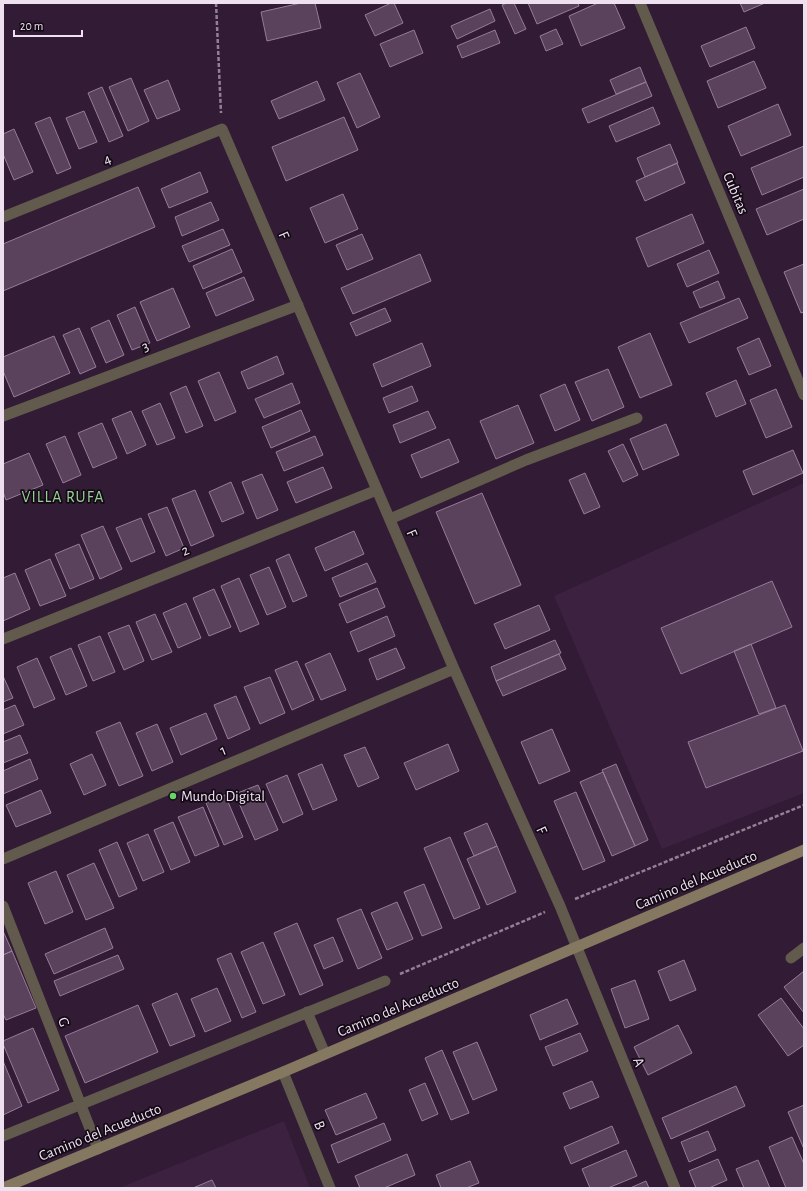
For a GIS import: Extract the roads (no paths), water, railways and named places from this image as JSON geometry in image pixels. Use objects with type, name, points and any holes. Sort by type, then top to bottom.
[{"type":"main road","name":"Camino del Acueducto","points":[[3,1188],[283,1072],[804,850]]},
{"type":"street","name":"Cubitas","points":[[640,3],[804,395]]},
{"type":"street","name":"4","points":[[3,217],[222,129]]},
{"type":"street","name":"F","points":[[222,129],[454,669],[560,906],[576,948]]},
{"type":"street","name":"3","points":[[3,416],[298,305]]},
{"type":"street","points":[[390,519],[526,460],[637,418]]},
{"type":"street","name":"2","points":[[3,639],[377,490]]},
{"type":"street","name":"1","points":[[3,859],[454,669]]},
{"type":"street","name":"G","points":[[3,906],[98,1149]]},
{"type":"street","name":"A","points":[[576,948],[675,1188]]},
{"type":"street","points":[[791,958],[804,948]]},
{"type":"street","points":[[3,1136],[385,981]]},
{"type":"street","points":[[307,1012],[325,1054]]},
{"type":"street","name":"B","points":[[283,1072],[330,1188]]},
{"type":"place","name":"Mundo Digital","points":[[173,796]]},
{"type":"district","name":"VILLA RUFA","points":[[63,496]]}]
